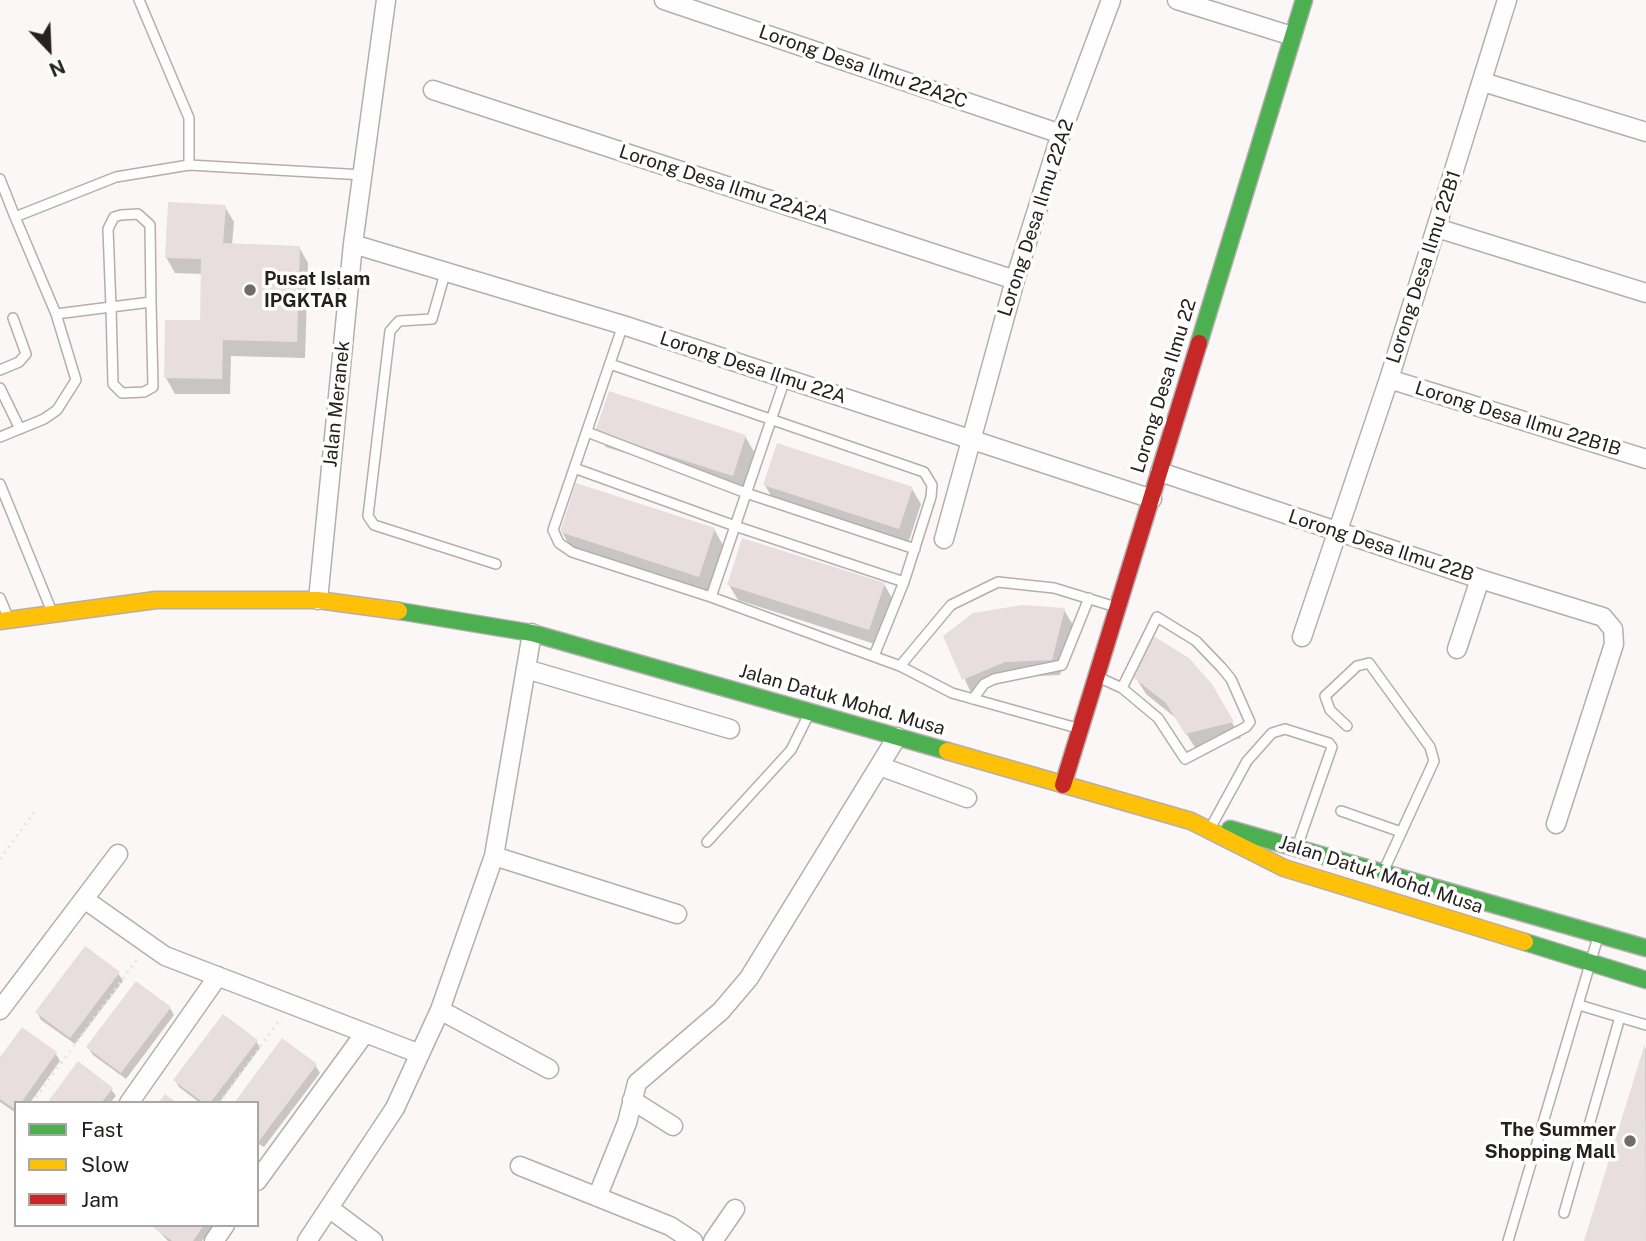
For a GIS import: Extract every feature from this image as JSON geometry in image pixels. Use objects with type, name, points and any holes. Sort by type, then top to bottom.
[{"type":"main road","name":"Lorong Desa Ilmu 22","points":[[1063,785],[1304,0]]},
{"type":"main road","name":"Jalan Datuk Mohd. Musa","points":[[4,620],[178,599],[318,600],[457,619],[532,633],[1191,821],[1297,846],[1646,948]]},
{"type":"main road","name":"Jalan Datuk Mohd. Musa","points":[[1191,821],[1284,869],[1646,980]]},
{"type":"street","name":"Jalan Meranek","points":[[318,600],[353,244],[386,0]]},
{"type":"street","name":"Lorong Desa Ilmu 22A2C","points":[[664,0],[1062,134]]},
{"type":"street","name":"Lorong Desa Ilmu 22A2","points":[[944,539],[1015,280],[1062,134],[1111,0]]},
{"type":"street","points":[[1177,0],[1292,36]]},
{"type":"street","name":"Lorong Desa Ilmu 22B1","points":[[1302,637],[1389,379],[1507,0]]},
{"type":"street","points":[[1483,82],[1646,132]]},
{"type":"street","name":"Lorong Desa Ilmu 22A2A","points":[[433,90],[1015,280]]},
{"type":"street","points":[[1437,228],[1646,293]]},
{"type":"street","name":"Lorong Desa Ilmu 22A","points":[[353,244],[623,325],[1152,499]]},
{"type":"street","name":"Lorong Desa Ilmu 22B1B","points":[[1389,379],[1646,459]]},
{"type":"street","name":"Lorong Desa Ilmu 22B","points":[[1160,471],[1339,533],[1602,617],[1613,629],[1614,644],[1556,824]]},
{"type":"street","points":[[1457,649],[1480,579]]},
{"type":"street","points":[[307,1241],[395,1108],[440,1010],[494,856],[532,633]]},
{"type":"street","points":[[526,669],[730,729]]},
{"type":"street","points":[[598,1195],[627,1123],[637,1083],[721,1011],[750,978],[882,767],[897,737]]},
{"type":"street","points":[[882,767],[967,798]]},
{"type":"street","points":[[3,1001],[118,854]]},
{"type":"street","points":[[494,856],[677,914]]},
{"type":"street","points":[[84,899],[165,956],[420,1054]]},
{"type":"street","points":[[131,1101],[218,976]]},
{"type":"street","points":[[440,1010],[549,1069]]},
{"type":"street","points":[[259,1178],[365,1032]]},
{"type":"street","points":[[632,1100],[673,1126]]},
{"type":"street","points":[[520,1166],[670,1226],[693,1241]]},
{"type":"street","points":[[329,1208],[373,1241]]},
{"type":"street","points":[[713,1241],[735,1209]]},
{"type":"lane","points":[[139,0],[189,118],[189,164]]},
{"type":"lane","points":[[15,217],[116,177],[189,164],[363,175]]},
{"type":"lane","points":[[0,179],[56,314],[72,358],[76,380],[57,410],[0,437]]},
{"type":"lane","points":[[143,216],[150,225],[152,302],[154,383],[145,392],[122,393],[113,384],[108,229],[114,217],[143,216]]},
{"type":"lane","points":[[446,270],[432,319],[400,321],[390,331],[368,516],[374,525],[496,564]]},
{"type":"lane","points":[[56,314],[152,302]]},
{"type":"lane","points":[[0,370],[19,362],[26,355],[13,318]]},
{"type":"lane","points":[[623,325],[553,530],[559,543],[572,552],[711,597],[874,656],[900,666],[952,693],[1078,729]]},
{"type":"lane","points":[[610,364],[770,422],[924,472],[932,485],[931,497],[904,582],[874,656]]},
{"type":"lane","points":[[711,597],[785,379]]},
{"type":"lane","points":[[0,388],[20,429]]},
{"type":"lane","points":[[587,432],[746,494],[915,549]]},
{"type":"lane","points":[[574,468],[735,526],[904,582]]},
{"type":"lane","points":[[0,484],[53,613]]},
{"type":"lane","points":[[900,666],[951,605],[998,582],[1054,588],[1117,607]]},
{"type":"lane","points":[[0,598],[4,620]]},
{"type":"lane","points":[[973,699],[984,684],[993,678],[1062,665],[1089,598]]},
{"type":"lane","points":[[1095,675],[1122,688],[1157,718],[1185,759],[1246,727],[1250,722],[1231,679],[1221,667],[1196,641],[1158,617],[1153,620],[1122,688]]},
{"type":"lane","points":[[1347,726],[1330,710],[1325,696],[1357,666],[1369,663],[1430,747],[1434,761],[1384,872]]},
{"type":"lane","points":[[706,842],[792,750],[809,712]]},
{"type":"lane","points":[[1212,825],[1247,761],[1272,733],[1285,729],[1329,743],[1332,747],[1297,846]]},
{"type":"lane","points":[[1341,811],[1401,832]]},
{"type":"lane","points":[[1508,1241],[1599,934]]},
{"type":"lane","points":[[1579,1005],[1646,1025]]},
{"type":"lane","points":[[1564,1213],[1620,1017]]},
{"type":"path","points":[[0,859],[35,811]]},
{"type":"path","points":[[33,1101],[148,944]]},
{"type":"path","points":[[220,1101],[292,1004]]},
{"type":"building","name":"Pusat Islam IPGKTAR","points":[[168,202],[226,205],[223,243],[300,246],[297,342],[223,340],[222,379],[164,378],[165,320],[200,320],[201,259],[165,258]]},
{"type":"building","points":[[609,391],[746,435],[733,476],[595,432]]},
{"type":"building","points":[[777,443],[913,487],[899,529],[763,485]]},
{"type":"building","points":[[576,483],[715,528],[699,577],[560,532]]},
{"type":"building","points":[[742,538],[885,583],[869,630],[727,585]]},
{"type":"building","points":[[1022,605],[1065,608],[1052,660],[1005,662],[962,680],[943,636],[973,613]]},
{"type":"building","points":[[1152,635],[1189,658],[1212,684],[1234,722],[1185,734],[1166,703],[1134,678]]},
{"type":"building","points":[[85,946],[120,972],[70,1038],[35,1012]]},
{"type":"building","points":[[136,981],[171,1007],[121,1073],[86,1047]]},
{"type":"building","points":[[223,1014],[258,1040],[212,1101],[201,1101],[173,1080]]},
{"type":"building","points":[[22,1027],[57,1052],[22,1101],[14,1101],[14,1109],[0,1099],[0,1057]]},
{"type":"building","points":[[282,1038],[317,1064],[259,1141],[259,1101],[235,1101]]},
{"type":"building","name":"The Summer Shopping Mall","points":[[1645,1043],[1646,1241],[1584,1241]]},
{"type":"building","points":[[78,1061],[113,1088],[103,1101],[48,1101]]},
{"type":"building","points":[[165,1094],[174,1101],[160,1101]]},
{"type":"building","points":[[153,1227],[203,1227],[193,1241],[172,1241]]},
{"type":"traffic: fast","points":[[1199,343],[1304,0]]},
{"type":"traffic: fast","points":[[399,611],[532,633],[947,751]]},
{"type":"traffic: fast","points":[[1230,829],[1646,948]]},
{"type":"traffic: fast","points":[[1525,942],[1646,980]]},
{"type":"traffic: slow","points":[[0,621],[156,600],[318,600],[399,611]]},
{"type":"traffic: slow","points":[[947,751],[1191,821],[1284,868],[1525,942]]},
{"type":"traffic: jam","points":[[1063,785],[1199,343]]},
{"type":"place","name":"Pusat Islam IPGKTAR","points":[[250,290]]},
{"type":"place","name":"The Summer Shopping Mall","points":[[1630,1141]]}]
